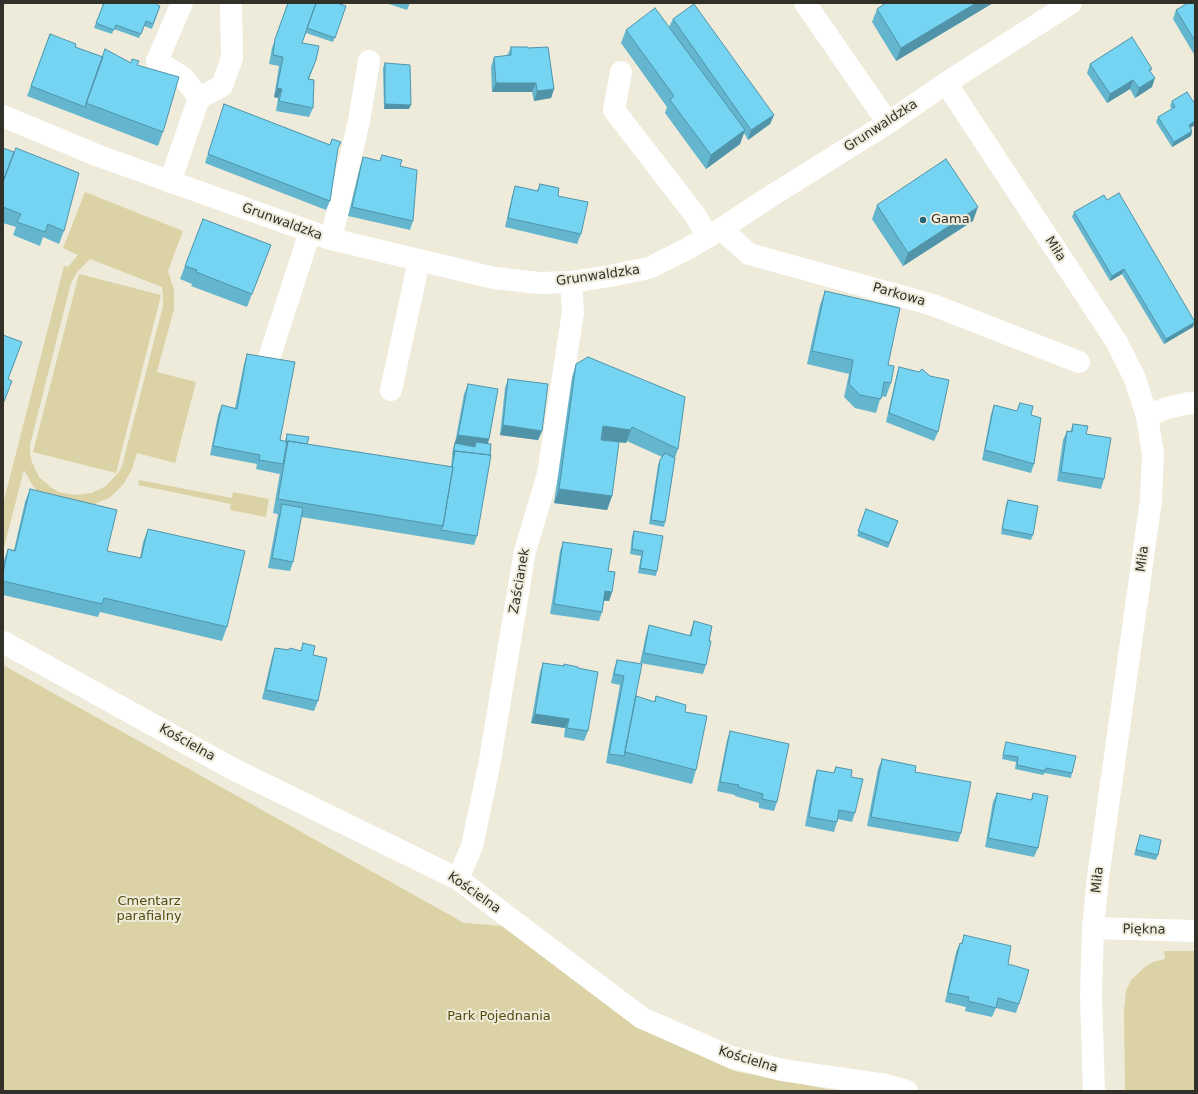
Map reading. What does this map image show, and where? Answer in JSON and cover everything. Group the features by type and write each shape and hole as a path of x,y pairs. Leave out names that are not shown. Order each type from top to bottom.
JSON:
{"street":[{"path":"182,3 157,61 184,78 200,98"},
{"path":"170,182 200,98 222,86 232,58 231,3"},
{"path":"805,3 888,123"},
{"name":"Grunwaldzka","path":"3,116 99,156 331,239 494,278 540,283 571,282 649,268 687,249 715,233 888,123 946,83 1071,3"},
{"path":"331,239 359,121 369,61"},
{"name":"Parkowa","path":"620,72 614,110 695,215 715,233 749,254 933,305 1079,362"},
{"name":"Miła","path":"946,83 1116,341 1135,379 1147,416 1153,454 1151,500 1098,877 1091,995 1094,1091"},
{"path":"270,355 310,232"},
{"path":"392,390 419,261"},
{"name":"Zaścianek","path":"458,879 472,846 489,766 525,551 548,474 573,312 571,282"},
{"path":"1147,416 1167,408 1190,403 1195,404"},
{"name":"Kościelna","path":"3,642 233,769 458,879 642,1018 731,1057 782,1070 886,1085 907,1091"},
{"name":"Piękna","path":"1094,928 1195,931"}],"green space":[{"path":"85,192 183,231 168,271 174,290 174,309 157,372 196,382 175,463 137,453 132,469 123,485 109,498 92,505 39,493 33,486 24,470 3,551 3,504 64,266 68,267 78,255 63,248","holes":["90,259 162,287 163,306 122,466 118,473 106,486 92,493 75,495 59,492 39,477 32,462 30,445 71,283 77,272"]},
{"path":"79,274 161,295 116,473 33,452"},
{"path":"139,480 232,498 233,492 269,499 266,517 230,510 231,504 138,485"},
{"name":"Cmentarz parafialny","path":"3,665 464,923 502,926 635,1026 734,1071 837,1091 3,1091"},
{"path":"1164,951 1195,951 1195,1091 1125,1091 1124,1011 1126,991 1131,980 1145,967 1153,962 1165,959"}],"building":[{"path":"104,3 158,3 157,5 160,6 153,24 146,21 141,34 116,25 114,30 96,23"},
{"path":"288,3 316,3 302,43 319,46 316,60 308,79 314,80 313,108 279,101 282,89 277,88 283,57 273,55 275,39"},
{"path":"316,3 337,3 346,6 335,38 307,28"},
{"path":"886,3 976,3 901,48 877,9"},
{"path":"1188,3 1195,3 1195,41 1176,10"},
{"path":"694,4 774,115 751,130 673,19"},
{"path":"655,8 745,130 711,155 670,100 674,96 626,30"},
{"path":"50,34 76,44 75,47 103,57 85,107 31,86"},
{"path":"1132,37 1152,69 1149,70 1155,78 1139,88 1133,80 1110,94 1090,64"},
{"path":"511,47 548,47 554,89 537,91 536,83 496,83 494,57 511,55"},
{"path":"105,49 131,63 132,59 139,61 137,65 179,77 163,132 86,103"},
{"path":"385,63 410,65 411,105 385,104"},
{"path":"1187,92 1195,104 1195,121 1189,125 1192,131 1174,142 1158,117 1175,107 1172,101"},
{"path":"224,104 330,145 332,139 341,142 338,148 330,201 208,154"},
{"path":"3,148 14,152 3,181"},
{"path":"16,148 79,173 64,231 48,224 45,232 17,222 21,214 3,207 3,182"},
{"path":"382,155 402,160 400,166 417,170 413,221 352,207 363,157 380,161"},
{"name":"Gama","path":"946,159 978,207 908,253 877,205"},
{"path":"540,184 559,188 558,196 588,202 581,234 508,218 515,186 538,191"},
{"path":"1119,193 1195,322 1166,339 1124,269 1112,276 1074,212 1104,195 1107,200"},
{"path":"203,219 271,245 252,294 196,272 197,270 185,266"},
{"path":"825,291 900,308 888,365 894,366 891,383 884,382 881,399 860,395 849,384 853,360 812,351"},
{"path":"3,335 22,342 8,379 12,381 3,404"},
{"path":"247,354 295,362 280,440 287,442 283,464 259,460 260,455 213,446 222,405 237,409"},
{"path":"588,357 685,397 678,449 632,427 631,430 603,426 601,440 619,442 612,496 559,489 576,364"},
{"path":"899,367 919,372 922,369 930,376 949,380 938,432 889,413"},
{"path":"508,379 548,384 542,431 503,425"},
{"path":"468,384 498,389 489,439 458,435"},
{"path":"1020,403 1033,406 1031,415 1041,418 1034,464 985,450 994,405 1017,411"},
{"path":"1073,424 1088,426 1086,434 1111,438 1104,479 1061,472 1067,431 1072,432"},
{"path":"287,434 309,437 307,444 288,441 286,444"},
{"path":"288,441 453,467 443,526 278,499"},
{"path":"476,442 491,444 490,455 455,451 453,455 455,443 475,447"},
{"path":"455,451 491,455 477,536 441,530 443,526"},
{"path":"665,453 675,458 665,522 651,520 660,460"},
{"path":"30,489 117,510 107,551 141,558 148,529 245,551 227,627 104,598 102,604 3,581 3,573 8,549 15,551"},
{"path":"1008,500 1038,506 1033,535 1002,529"},
{"path":"282,504 303,508 293,562 272,558"},
{"path":"866,509 898,521 889,543 858,531"},
{"path":"634,531 663,536 657,571 640,568 643,551 632,549"},
{"path":"563,542 612,549 608,571 615,572 612,592 605,591 602,612 554,604"},
{"path":"694,621 712,626 709,641 711,641 706,665 644,653 649,625 691,636"},
{"path":"303,643 315,646 313,655 327,658 318,701 266,690 275,648 289,650 290,648 301,651"},
{"path":"617,660 642,664 624,756 609,754 624,676 614,674"},
{"path":"543,663 564,666 564,664 598,672 588,731 567,728 569,719 535,714"},
{"path":"636,696 655,702 656,696 686,705 685,712 707,716 696,770 625,752"},
{"path":"730,731 789,744 777,802 762,799 763,794 738,787 739,785 720,782"},
{"path":"1006,742 1076,756 1072,773 1046,768 1045,771 1017,765 1018,757 1003,755"},
{"path":"882,759 916,766 915,772 971,782 961,833 871,817"},
{"path":"836,767 852,770 851,777 863,779 855,813 839,810 837,822 809,817 817,770 834,773"},
{"path":"997,793 1032,800 1033,793 1048,796 1038,848 988,838"},
{"path":"1140,835 1161,840 1158,855 1136,850"},
{"path":"964,935 1011,946 1008,964 1029,970 1019,1004 998,998 996,1008 968,1001 969,997 948,993 960,943 962,944"}],"place":[{"name":"Gama","path":"923,220"}],"park label":[{"name":"Park Pojednania","path":"499,1017"}]}
